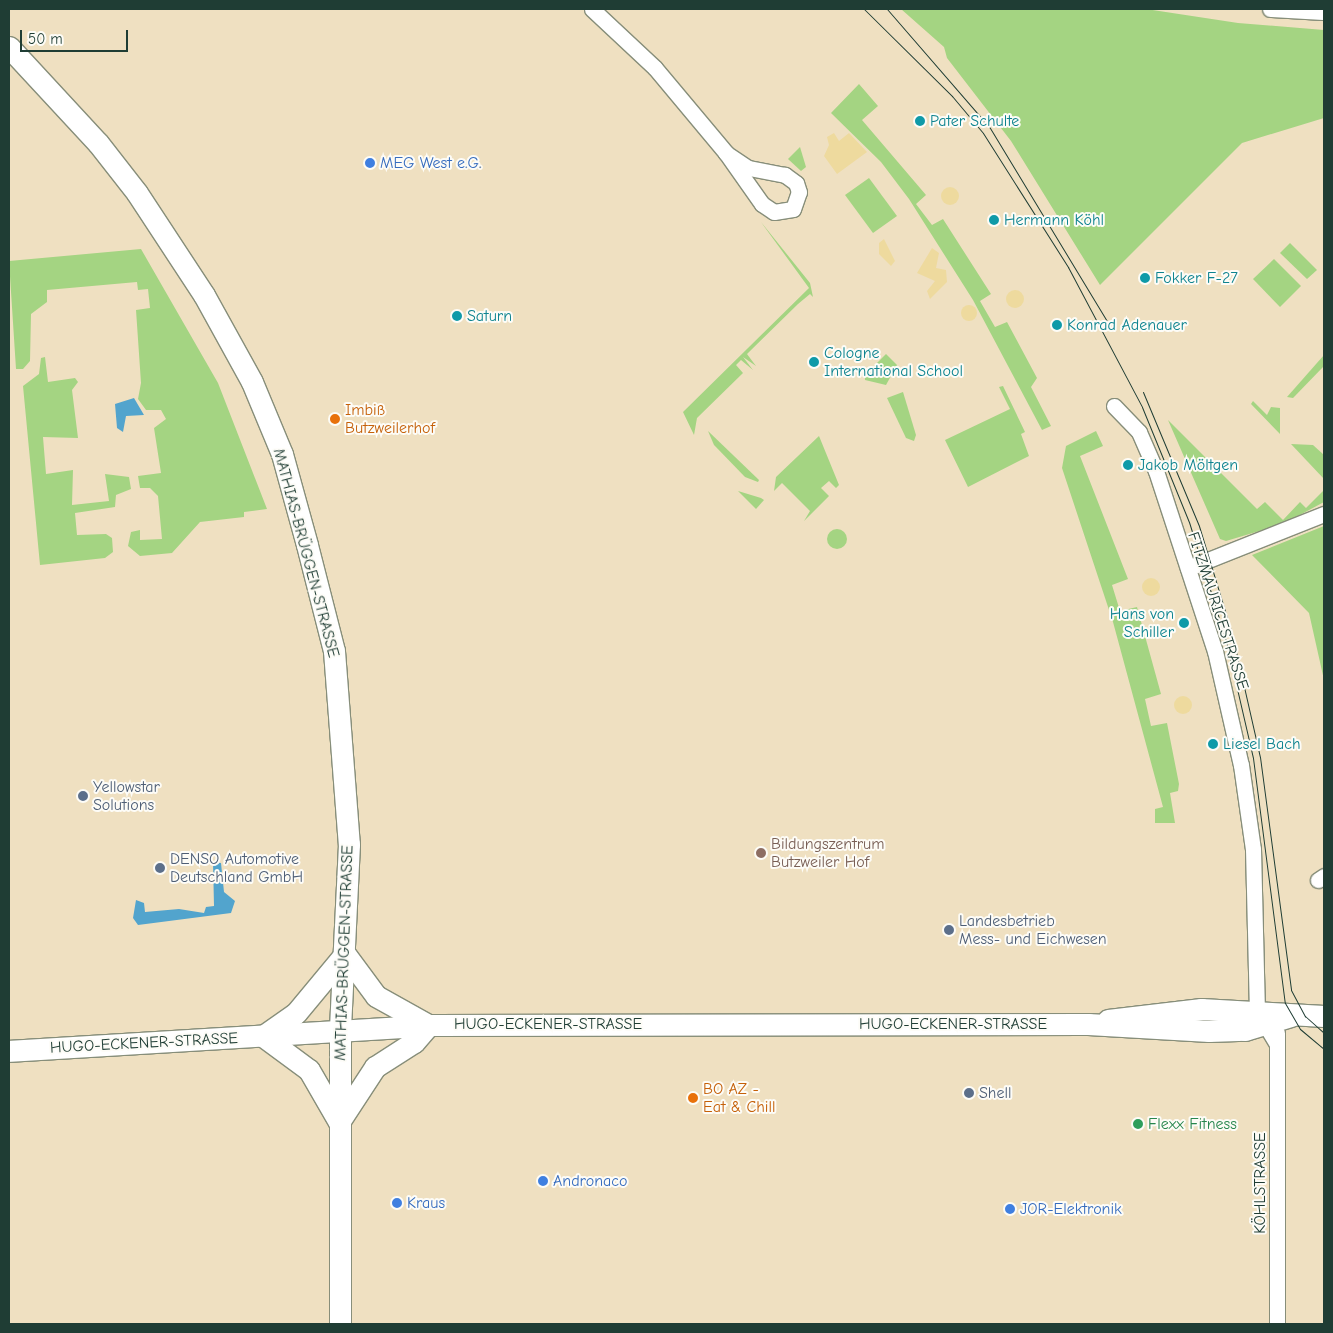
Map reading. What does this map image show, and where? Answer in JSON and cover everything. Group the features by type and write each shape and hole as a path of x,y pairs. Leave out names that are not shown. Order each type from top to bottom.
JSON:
{"street":[{"path":"592,9 655,68 726,152 762,204 774,212 785,214 793,209 799,192 796,183 785,175 748,168 726,152"},
{"path":"1270,9 1324,12"},
{"name":"MATHIAS-BRÜGGEN-STRASSE","path":"9,47 98,143 162,228 252,382 282,454 334,651 349,844 340,1030 340,1324"},
{"name":"FITZMAURICESTRASSE","path":"1114,406 1139,432 1216,651 1241,765 1255,874 1256,1021"},
{"path":"1188,568 1324,514"},
{"path":"345,954 376,996 429,1025 414,1042 379,1063 339,1122 305,1066 263,1036 296,1013 345,954"},
{"name":"HUGO-ECKENER-STRASSE","path":"1088,1024 1146,1013 1223,1009 1256,1021"},
{"name":"HUGO-ECKENER-STRASSE","path":"9,1051 429,1025 1088,1024 1160,1031 1291,1016 1324,1016"},
{"name":"KÖHLSTRASSE","path":"1277,1324 1256,1021 1280,1025 1291,1016"}],"green space":[{"path":"901,9 1146,9 1238,23 1324,30 1324,118 1242,143 1100,285 1011,141 947,58 944,47"},
{"path":"859,84 878,106 862,120 926,195 916,204 932,225 943,219 991,294 980,301 995,327 1007,322 1037,378 1031,387 1051,426 1042,430 973,300 909,199 881,162 831,113"},
{"path":"800,147 806,167 801,171 788,159"},
{"path":"869,178 897,216 873,233 845,195"},
{"path":"761,222 810,283 813,297 810,294 798,304 747,354 756,366 743,357 753,370 741,360 736,365 743,373 697,418 694,435 683,412 809,288"},
{"path":"1290,243 1317,270 1307,279 1280,253"},
{"path":"141,249 218,383 267,509 244,512 244,517 200,522 172,553 140,556 128,546 131,532 140,530 140,540 162,539 158,496 150,488 140,488 138,476 161,473 154,428 166,419 161,410 146,410 138,399 141,383 136,310 150,308 148,289 138,290 137,282 47,290 47,302 31,314 30,361 23,369 16,369 9,261"},
{"path":"1274,259 1301,286 1280,307 1253,279"},
{"path":"886,354 897,365 886,385 865,380 865,375"},
{"path":"1324,355 1324,366 1293,398 1287,397"},
{"path":"45,357 48,382 75,378 78,382 72,390 78,438 43,437 46,474 73,470 72,505 109,501 105,474 129,477 131,489 116,495 115,507 75,513 77,535 106,534 112,538 113,552 105,558 40,565 23,386 39,374 41,358"},
{"path":"1003,386 1025,432 1021,434 1029,456 968,487 945,440 1010,409 999,387"},
{"path":"903,392 916,435 914,441 906,438 887,398"},
{"path":"1253,401 1267,415 1271,407 1280,408 1280,434 1251,404"},
{"path":"1168,420 1257,509 1265,502 1283,520 1300,502 1306,508 1324,490 1324,502 1283,524 1226,541 1220,539"},
{"path":"708,431 759,480 758,482 745,477 714,445"},
{"path":"1096,431 1103,446 1080,456 1128,579 1112,585 1120,611 1137,607 1161,694 1145,699 1151,726 1167,723 1179,784 1178,791 1170,793 1175,823 1155,823 1155,809 1163,807 1113,622 1062,468 1066,446"},
{"path":"819,436 839,485 836,488 829,481 821,488 829,496 804,521 810,511 782,483 774,491 776,477"},
{"path":"1291,444 1313,445 1324,455 1324,479"},
{"path":"738,491 761,498 764,500 756,509"},
{"path":"1324,526 1324,680 1309,613 1252,555"},
{"path":"837,529 844,532 847,539 844,546 837,549 830,546 827,539 830,532"}],"sand":[{"path":"834,133 839,141 849,133 867,152 837,174 824,156 829,145 827,137"},
{"path":"950,187 958,192 959,196 954,204 950,205 942,200 941,196 946,188"},
{"path":"884,239 895,261 891,266 879,254 879,243"},
{"path":"932,248 939,253 936,268 946,270 947,282 930,299 927,291 935,281 917,273"},
{"path":"1015,290 1021,293 1024,299 1021,305 1015,308 1009,305 1006,299 1009,293"},
{"path":"966,305 972,305 977,310 975,319 966,321 961,316 961,310"},
{"path":"1151,578 1157,581 1160,587 1157,593 1151,596 1145,593 1142,587 1145,581"},
{"path":"1183,696 1191,701 1192,705 1187,713 1183,714 1175,709 1174,705 1179,697"}],"water":[{"path":"134,398 144,415 126,416 123,432 117,428 115,404"},
{"path":"213,862 221,863 224,892 235,901 231,913 138,925 133,918 136,900 144,903 145,912 179,909 204,913 206,907 214,906"}],"tram line":[{"path":"864,9 952,96 983,133 1068,267 1142,407 1189,522 1226,641 1253,758 1285,1003 1300,1029 1324,1049"},
{"path":"887,9 990,128 1108,323"},
{"path":"1143,392 1199,526 1232,634 1260,757 1291,990 1305,1016 1324,1033"}],"place":[{"name":"Pater Schulte","path":"920,121"},
{"name":"MEG West e.G.","path":"370,163"},
{"name":"Hermann Köhl","path":"994,220"},
{"name":"Fokker F-27","path":"1145,278"},
{"name":"Saturn","path":"457,316"},
{"name":"Konrad Adenauer","path":"1057,325"},
{"name":"Cologne International School","path":"814,362"},
{"name":"Imbiß Butzweilerhof","path":"335,419"},
{"name":"Jakob Möltgen","path":"1128,465"},
{"name":"Hans von Schiller","path":"1184,623"},
{"name":"Liesel Bach","path":"1213,744"},
{"name":"Yellowstar Solutions","path":"83,796"},
{"name":"Bildungszentrum Butzweiler Hof","path":"761,853"},
{"name":"DENSO Automotive Deutschland GmbH","path":"160,868"},
{"name":"Landesbetrieb Mess- und Eichwesen","path":"949,930"},
{"name":"Shell","path":"969,1093"},
{"name":"BO AZ - Eat & Chill","path":"693,1098"},
{"name":"Flexx Fitness","path":"1138,1124"},
{"name":"Andronaco","path":"543,1181"},
{"name":"Kraus","path":"397,1203"},
{"name":"JOR-Elektronik","path":"1010,1209"}]}
